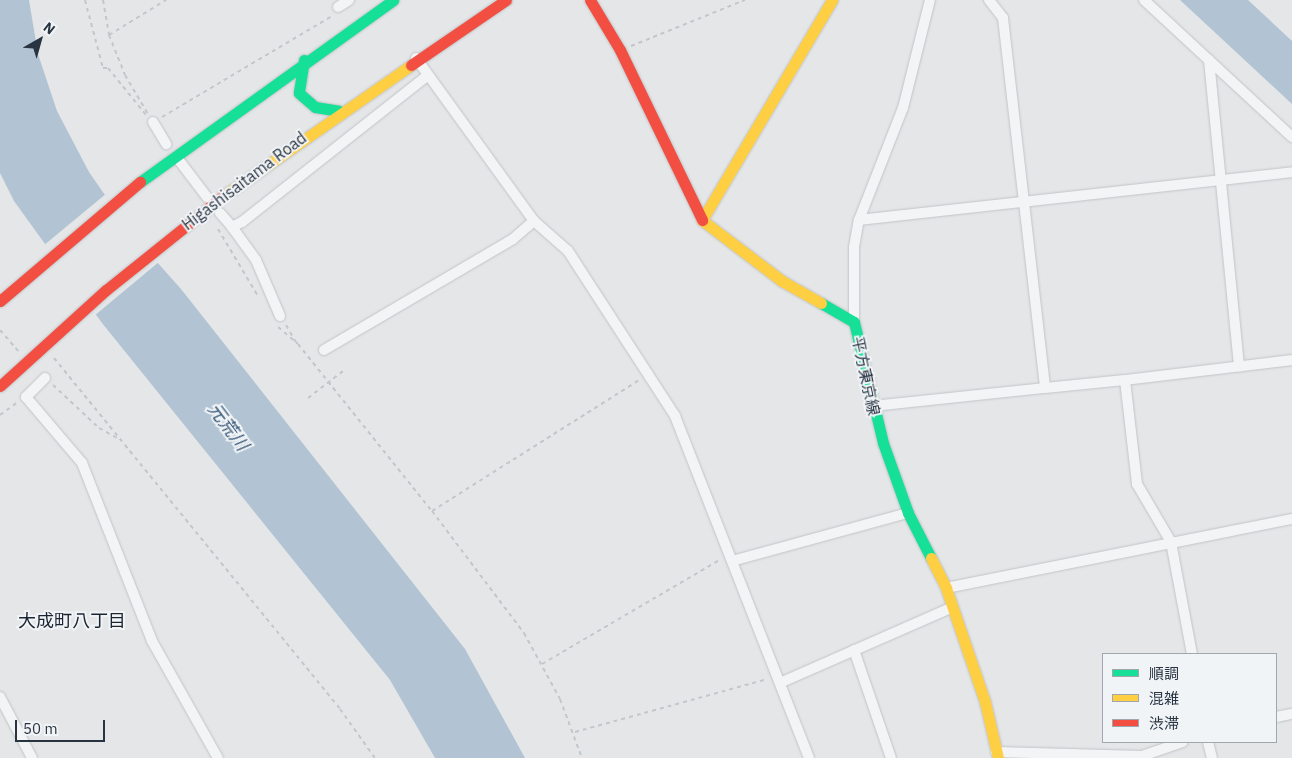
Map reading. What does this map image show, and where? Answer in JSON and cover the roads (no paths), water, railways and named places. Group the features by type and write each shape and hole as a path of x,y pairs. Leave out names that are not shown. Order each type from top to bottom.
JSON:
{"main road":[{"name":"Higashisaitama Road","path":"0,386 52,337 190,221 339,111 416,58 506,0"},
{"path":"590,0 620,50 702,220 714,206 832,0"},
{"path":"0,301 151,173 386,2"},
{"path":"304,60 299,72 299,93 315,107 339,111"},
{"name":"平方東京線","path":"702,220 768,271 854,322 873,406 908,514 946,588 997,755"}],"street":[{"path":"338,7 349,0"},
{"path":"854,322 854,247 859,220 903,108 930,0"},
{"path":"989,0 1003,18 1045,388"},
{"path":"1144,0 1292,136"},
{"path":"416,58 534,221 568,251 648,374 698,468 809,758"},
{"path":"1209,60 1239,366"},
{"path":"232,227 428,76"},
{"path":"153,122 166,144"},
{"path":"178,159 207,197"},
{"path":"859,220 1024,204 1220,179 1292,172"},
{"path":"220,213 256,260 276,317"},
{"path":"324,350 513,239 534,221"},
{"path":"873,406 1125,380 1292,360"},
{"path":"45,378 26,397 82,463 152,641 218,758"},
{"path":"1125,380 1137,484 1171,542 1192,653"},
{"path":"731,557 908,514"},
{"path":"946,588 1292,519"},
{"path":"780,679 854,650 952,606"},
{"path":"854,650 891,758"},
{"path":"0,697 32,758"},
{"path":"1277,717 1292,714"},
{"path":"997,755 1142,756 1179,743"},
{"path":"1208,743 1212,758"}],"water":[{"name":"元荒川","path":"0,0 29,0 38,54 57,111 89,172 132,234 181,289 465,649 525,758 435,758 390,680 102,323 14,201 0,173"},
{"path":"1180,0 1248,0 1292,41 1292,104"}],"district":[{"name":"大成町八丁目","path":"72,621"}]}
